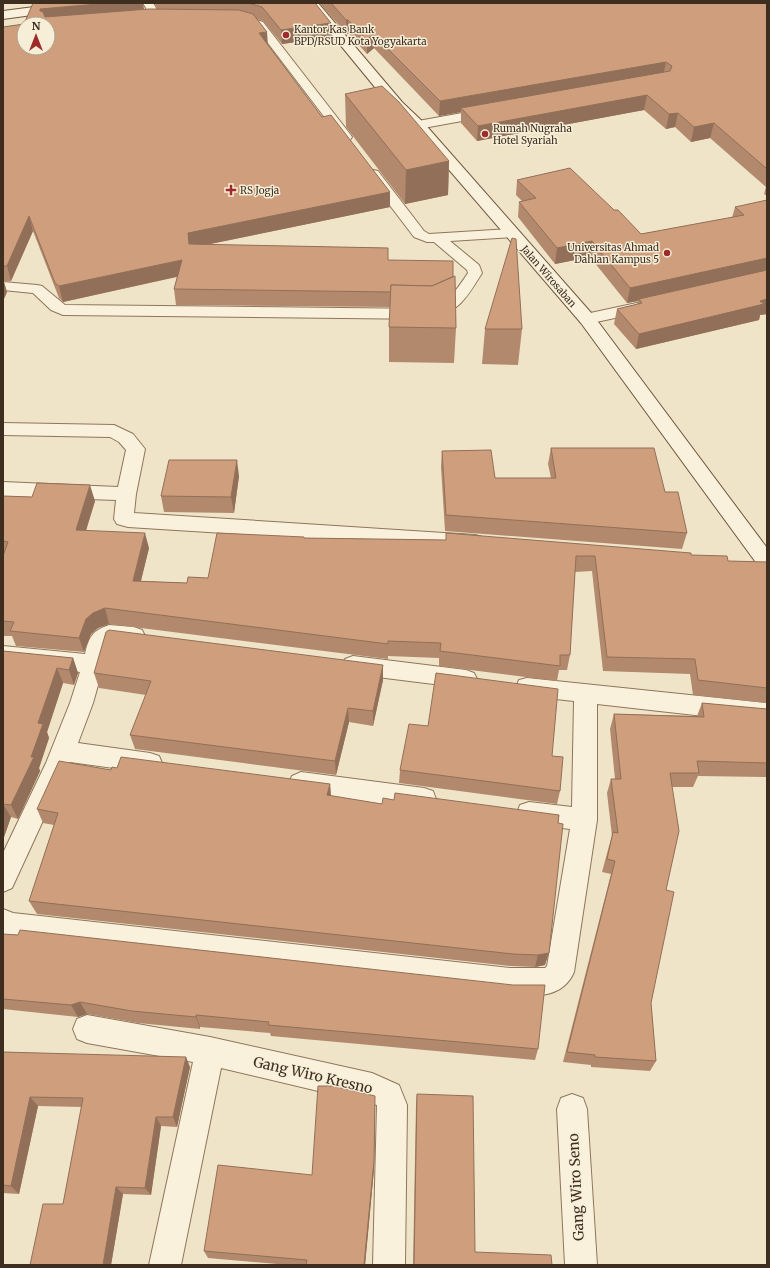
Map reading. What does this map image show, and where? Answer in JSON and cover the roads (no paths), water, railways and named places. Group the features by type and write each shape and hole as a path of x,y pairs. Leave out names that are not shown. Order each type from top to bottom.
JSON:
{"street":[{"path":"3,15 91,3"},
{"name":"Jalan Wirosaban","path":"312,3 391,105 418,125 506,234 587,319 665,423 767,564"},
{"path":"418,125 502,110"},
{"path":"587,319 662,302"},
{"path":"3,429 114,431 126,438 136,449 126,494 124,519 135,522 412,537 491,543"},
{"path":"3,489 126,494"},
{"path":"743,563 767,564"},
{"path":"3,880 64,751 94,664 98,641 105,635 114,634 153,639"},
{"path":"3,655 94,664"},
{"path":"334,662 483,682"},
{"path":"507,685 586,695 767,713"},
{"path":"3,922 12,926 471,977 539,983 547,982 557,977 560,972 584,820 586,695"},
{"path":"64,751 174,766"},
{"path":"276,779 442,801"},
{"path":"505,809 584,820"},
{"path":"87,1029 210,1051 165,1265"},
{"name":"Gang Wiro Kresno","path":"210,1051 372,1088 389,1095 392,1105 389,1265"},
{"name":"Gang Wiro Seno","path":"572,1109 581,1265"}],"lane":[{"path":"148,12 182,19"},
{"path":"234,19 249,20 259,24 353,146"},
{"path":"329,115 344,112"},
{"path":"367,165 419,234 427,238 439,239 506,234"},
{"path":"3,286 37,289 56,307 63,310 431,314 448,308 454,304 475,273 474,268 439,239"}],"place":[{"name":"Kantor Kas Bank BPD/RSUD Kota Yogyakarta","path":"286,35"},
{"name":"Rumah Nugraha Hotel Syariah","path":"485,134"},
{"name":"RS Jogja","path":"231,190"},
{"name":"Universitas Ahmad Dahlan Kampus 5","path":"667,253"}]}
